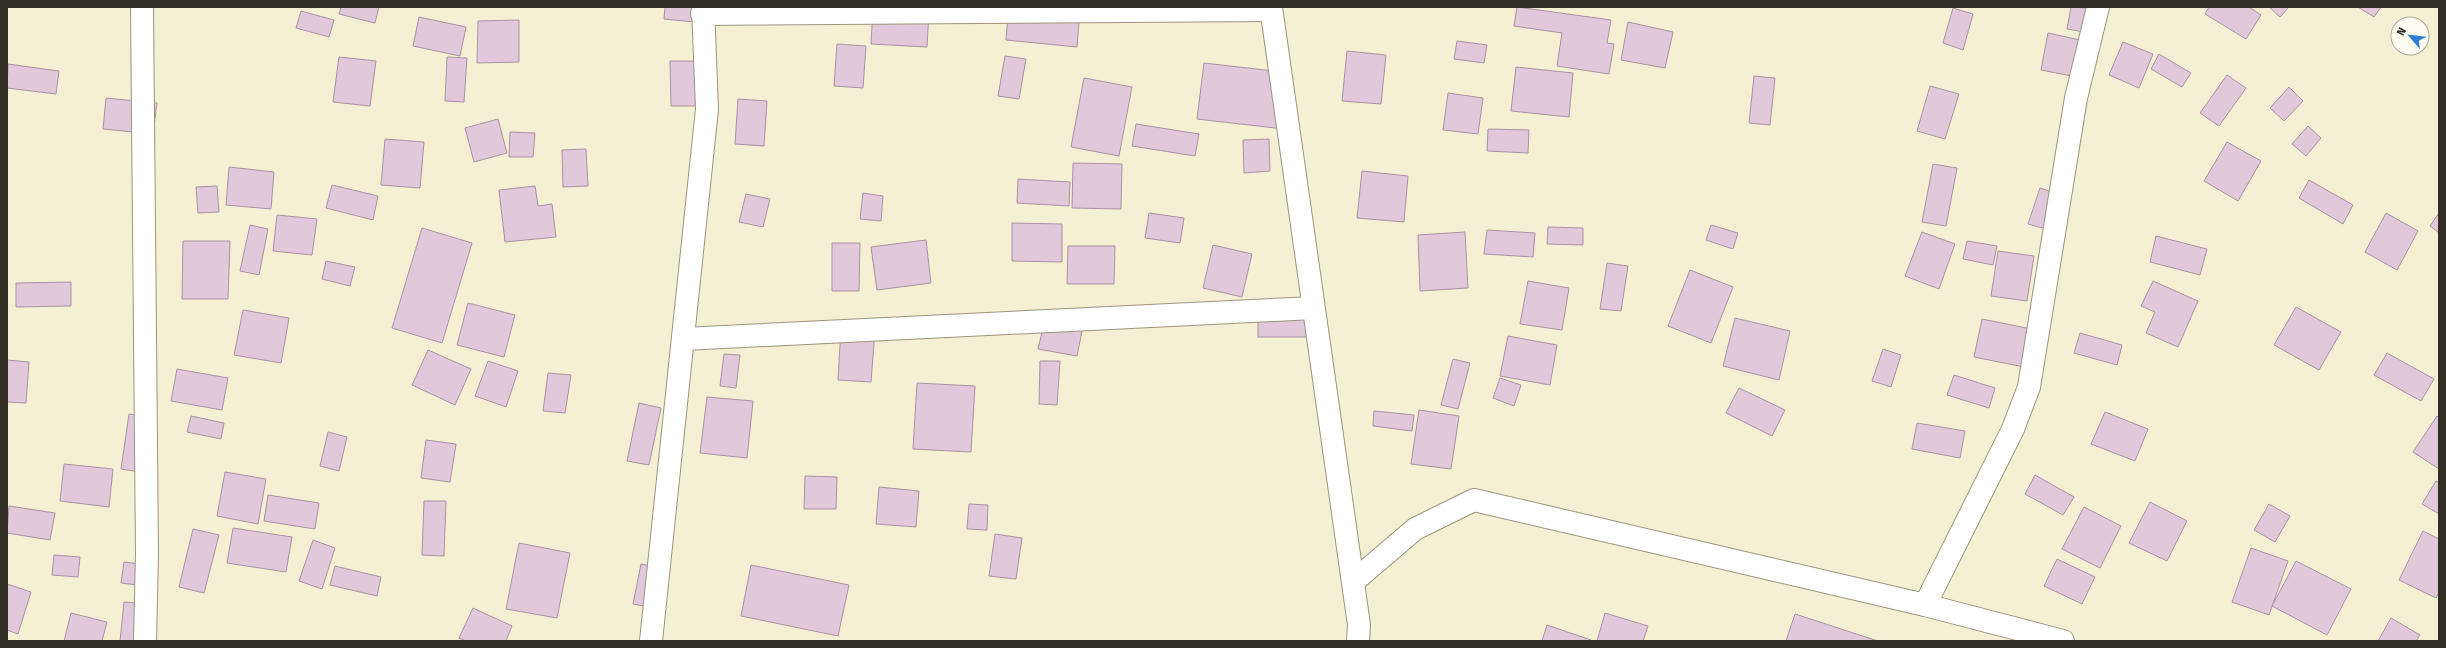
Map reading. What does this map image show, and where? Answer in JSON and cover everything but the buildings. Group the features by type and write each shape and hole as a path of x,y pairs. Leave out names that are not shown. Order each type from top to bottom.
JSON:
{"street":[{"path":"142,7 147,554 145,641"},
{"path":"1926,605 2012,429 2029,387 2076,98 2098,7"},
{"path":"651,641 707,110 703,11 1271,9 1359,625 1358,641"},
{"path":"683,339 1313,308"},
{"path":"1353,582 1415,529 1474,500 1926,605 2063,641"}]}
